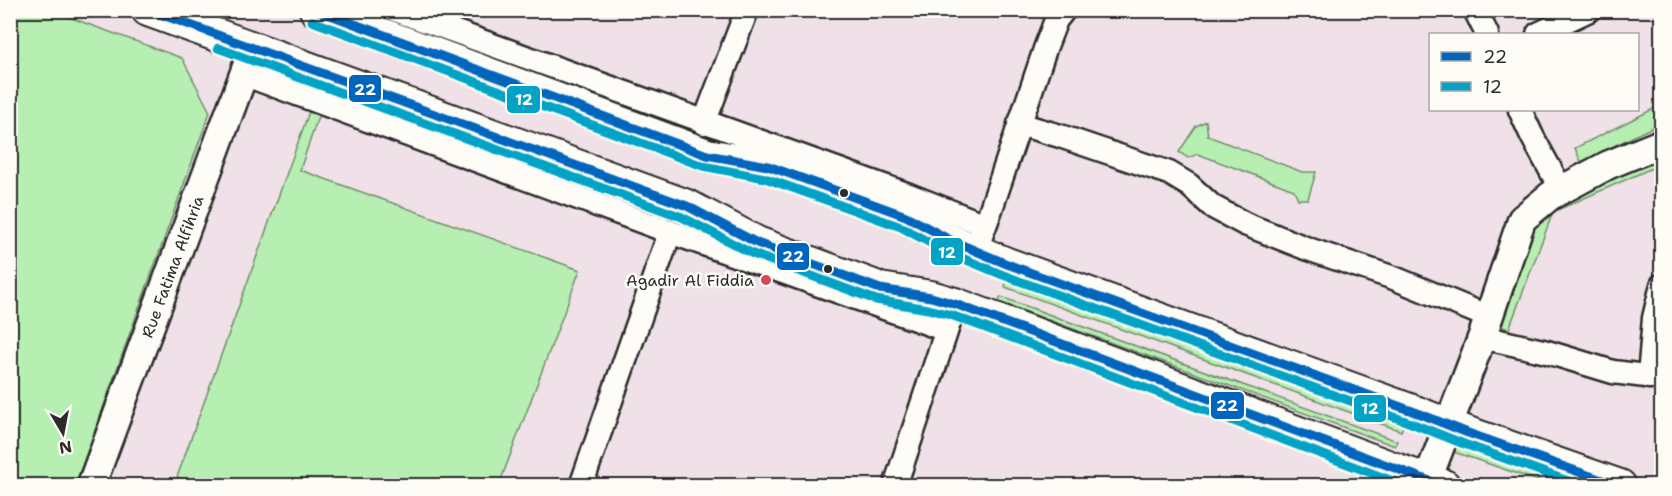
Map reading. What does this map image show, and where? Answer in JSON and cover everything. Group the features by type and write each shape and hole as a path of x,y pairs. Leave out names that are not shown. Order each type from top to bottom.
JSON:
{"main road":[{"path":"148,10 248,61 687,206 757,243 880,289 931,297 950,317 1434,484"},
{"path":"316,10 707,154 768,166 906,216 980,238 1449,426 1620,486"}],"street":[{"path":"395,10 909,195 980,238 1051,32 1063,11"},
{"path":"705,123 747,10"},
{"path":"1475,10 1486,33"},
{"path":"1540,33 1588,10"},
{"path":"248,61 670,232 950,317 895,486"},
{"name":"Rue Fatima Alfihria","path":"91,486 248,61"},
{"path":"1520,111 1562,191"},
{"path":"1019,124 1169,173 1189,185 1213,207 1245,224 1308,249 1394,278 1485,327 1548,352 1613,372 1655,378 1654,318 1662,285"},
{"path":"1434,484 1432,468 1485,327 1522,219 1550,196 1608,165 1661,144"},
{"path":"581,486 670,232"}],"green space":[{"path":"10,11 52,11 182,58 210,112 75,485 11,485"},
{"path":"1661,105 1661,123 1581,162 1575,148"},
{"path":"310,109 320,111 300,170 580,270 499,485 201,486 177,477"},
{"path":"1206,121 1208,136 1302,172 1316,172 1308,199 1298,199 1294,190 1198,154 1188,158 1179,152 1196,126"},
{"path":"1658,146 1661,164 1553,212 1509,329 1496,325 1539,200"},
{"path":"1006,282 1403,426 1401,431 1005,287"},
{"path":"1001,297 1397,441 1395,446 999,302"},
{"path":"1456,432 1609,485 1550,485 1451,451"}],"transit line":[{"name":"22","path":"149,10 687,206 757,243 880,289 931,297 955,304 1443,486"},
{"name":"22","path":"317,10 707,155 768,166 906,216 950,240 1007,264 1619,486"},
{"name":"12","path":"312,21 703,166 765,178 901,227 945,251 1003,275 1582,486"},
{"name":"12","path":"218,48 682,217 753,254 876,300 951,315 1406,486"}],"place":[{"name":"Agadir Al Fiddia","path":"766,280"}]}
